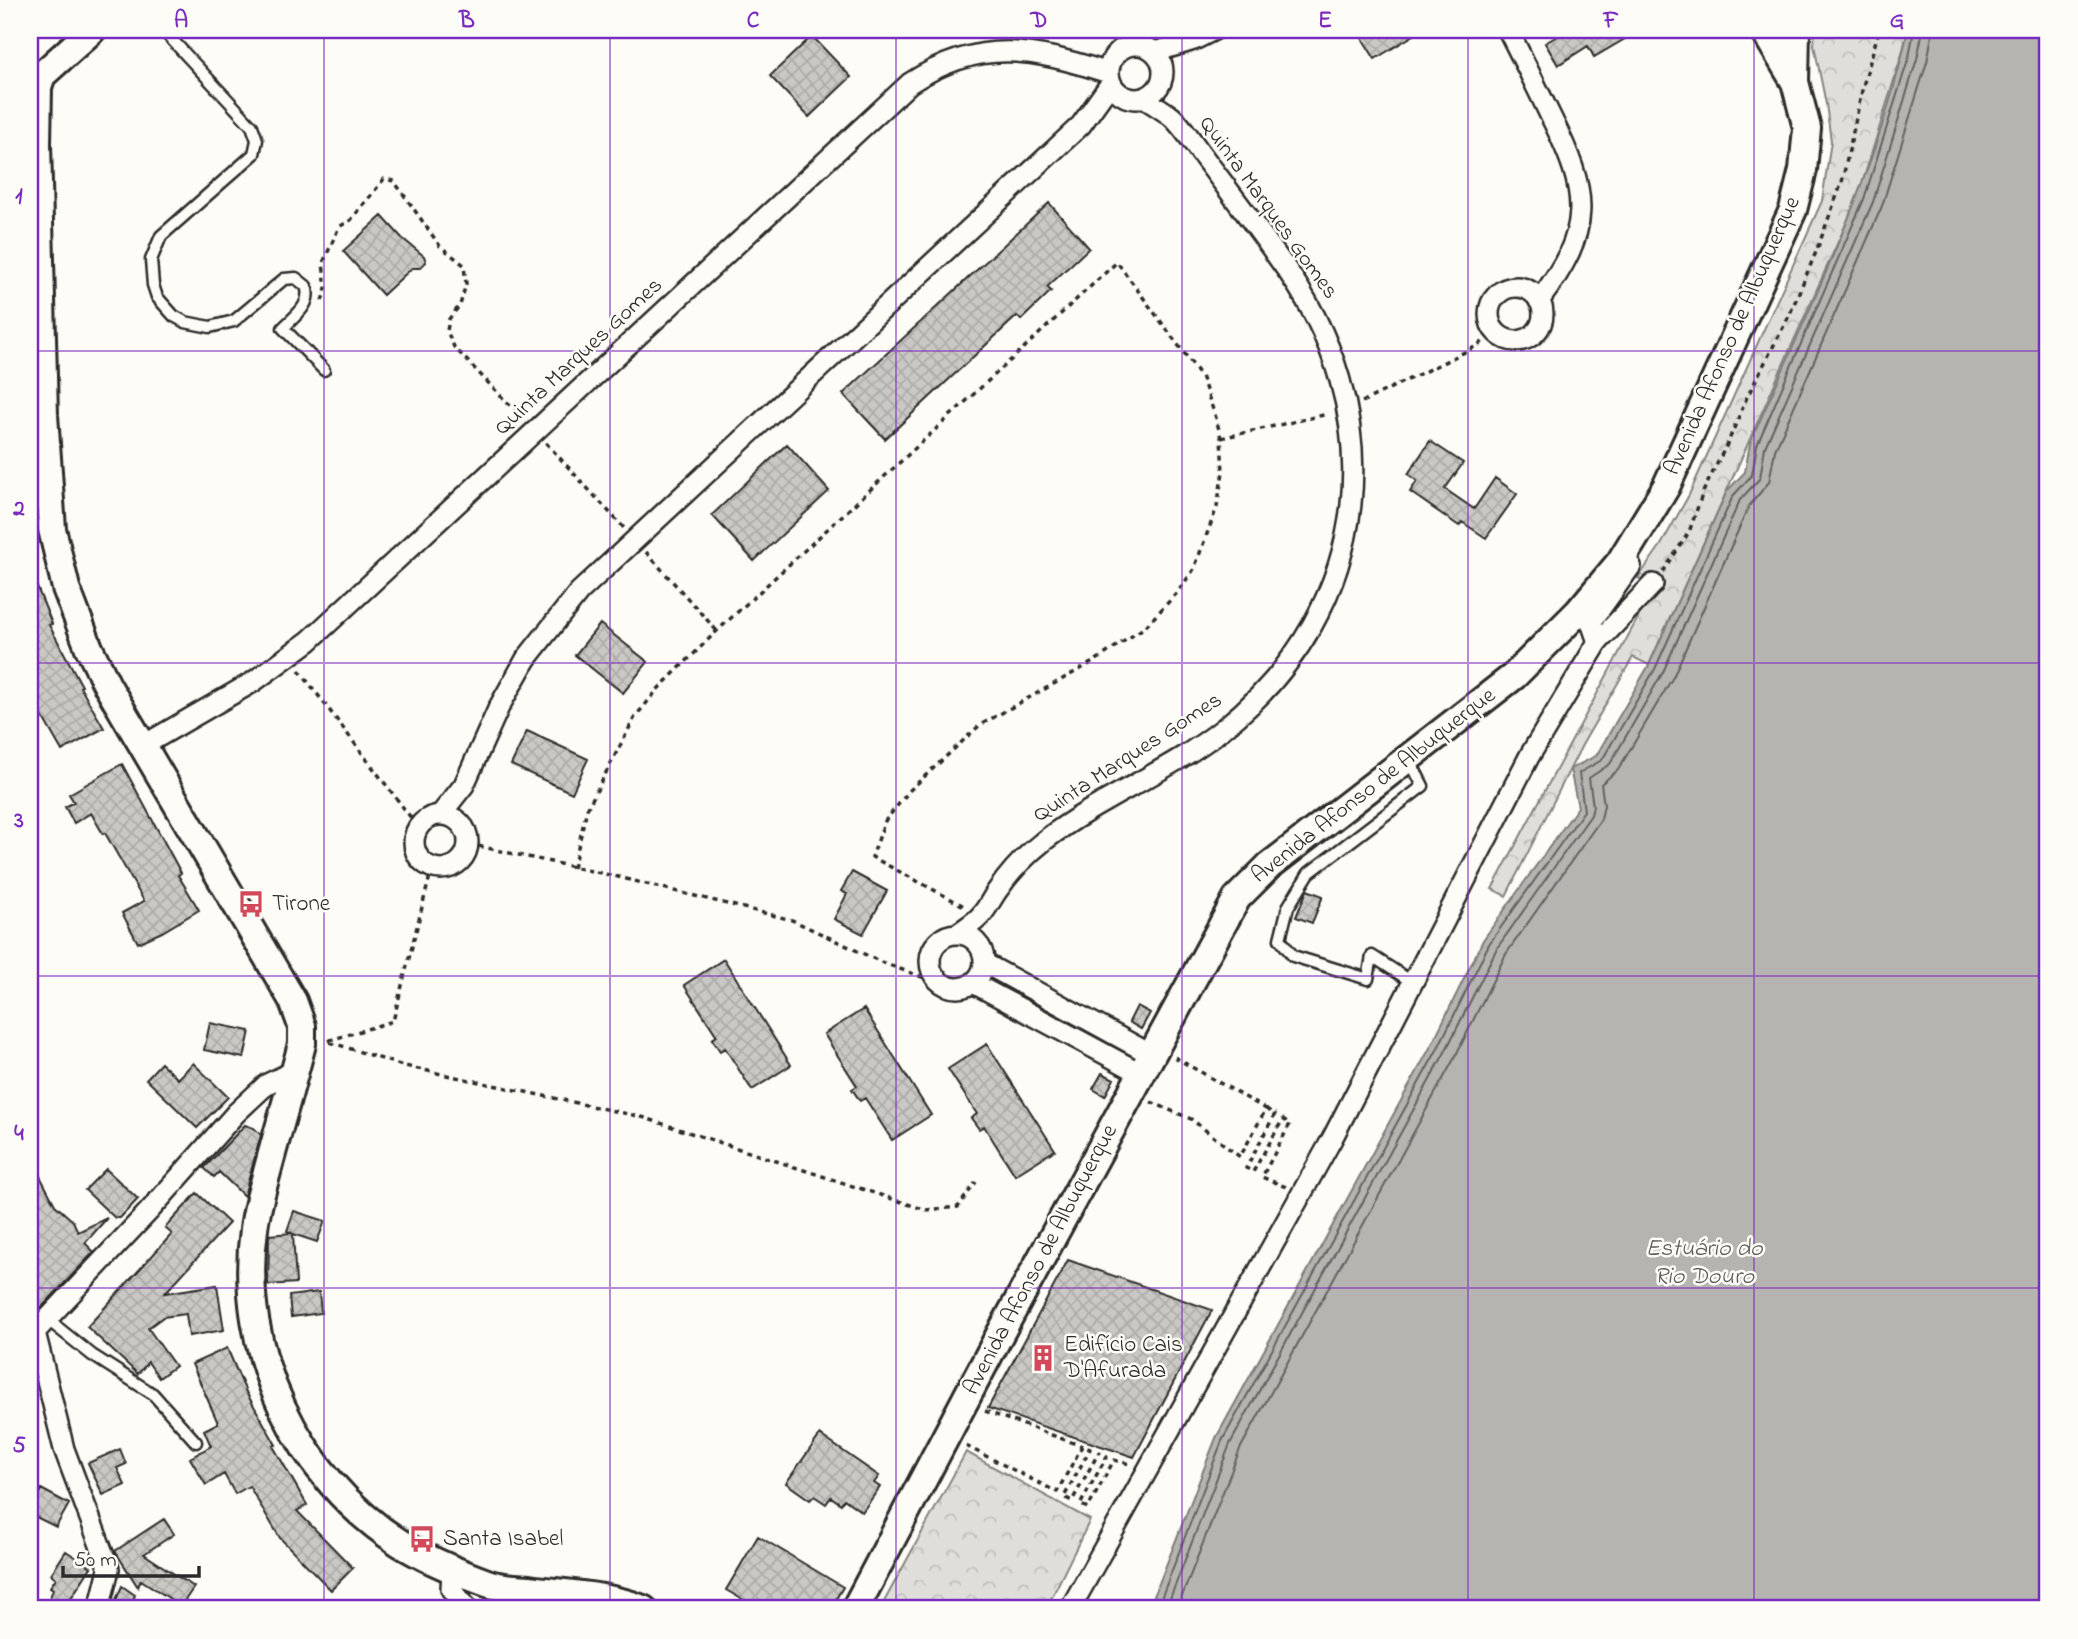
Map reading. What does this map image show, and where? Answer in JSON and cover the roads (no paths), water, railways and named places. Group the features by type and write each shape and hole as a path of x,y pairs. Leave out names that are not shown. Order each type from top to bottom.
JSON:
{"main road":[{"path":"92,30 36,78 38,87 33,133 44,415 52,529 66,588 89,648 107,685 297,1009 303,1035 254,1229 253,1296 258,1341 287,1420 311,1458 339,1493 369,1521 401,1544 452,1570 491,1584 600,1598 643,1609"},
{"path":"1764,30 1795,82"},
{"path":"1795,82 1796,30"},
{"name":"Avenida Afonso de Albuquerque","path":"855,1609 964,1403 1149,1070 1230,909 1246,887 1269,866 1514,676 1578,612 1620,562 1666,487 1793,209 1803,170 1807,128 1795,82"}],"street":[{"path":"441,814 464,785 491,724 526,659 579,592 1081,125 1158,88 1160,67 1194,40 1214,30"},
{"path":"1508,30 1566,148 1579,187 1580,213 1576,238 1567,261 1539,301 1542,318 1534,333 1518,340 1510,340 1495,330 1489,314 1490,305 1501,292 1518,287 1527,289 1539,301"},
{"name":"Quinta Marques Gomes","path":"982,915 982,971 973,983 959,988 944,985 932,972 931,955 941,940 957,934 982,915 1016,867 1046,839 1211,738 1253,703 1291,659 1319,614 1346,536 1353,484 1353,446 1348,409 1333,353 1305,297 1285,266 1173,118 1160,67 1149,47 1125,47 1111,71 1115,89 1173,118"},
{"name":"Quinta Marques Gomes","path":"144,744 241,690 289,657 339,614 910,83 933,69 971,55 1006,51 1059,57 1111,71"},
{"path":"1081,125 1111,71"},
{"path":"1598,642 1591,622 1641,553"},
{"path":"1070,1609 1332,1139 1530,755 1598,642 1653,584"},
{"path":"461,823 464,785"},
{"path":"441,814 461,823 468,835 469,844 467,853 454,866 445,870 432,868 420,860 416,853 414,835 424,820 441,814"},
{"path":"957,934 966,936 982,955 1149,1070"},
{"path":"973,983 1149,1070"},
{"path":"99,1609 109,1569 64,1449 37,1325 150,1210 236,1113 267,1084 294,1071"},
{"path":"452,1570 451,1589 468,1609"}],"lane":[{"path":"163,30 251,126 257,140 254,154 161,236 151,260 150,272 157,297 165,307 185,322 209,327 234,321 284,279 296,278 302,281 308,291 306,304 283,328 324,370"},
{"path":"1409,758 1423,786 1308,873 1288,907 1280,939 1293,956 1368,979 1372,956 1412,982"},
{"path":"37,1325 92,1355 153,1394 196,1442"}],"water":[{"name":"Estuário do Rio Douro","path":"1908,30 2048,30 2048,1609 1149,1609 1216,1438 1431,1046 1483,940 1578,807 1570,769 1596,756 1649,665 1727,491 1745,472 1750,443 1860,189 1895,84"}],"place":[{"name":"Tirone","path":"251,904"},
{"name":"Edifício Cais D'Afurada","path":"1043,1358"},
{"name":"Santa Isabel","path":"422,1539"}]}
